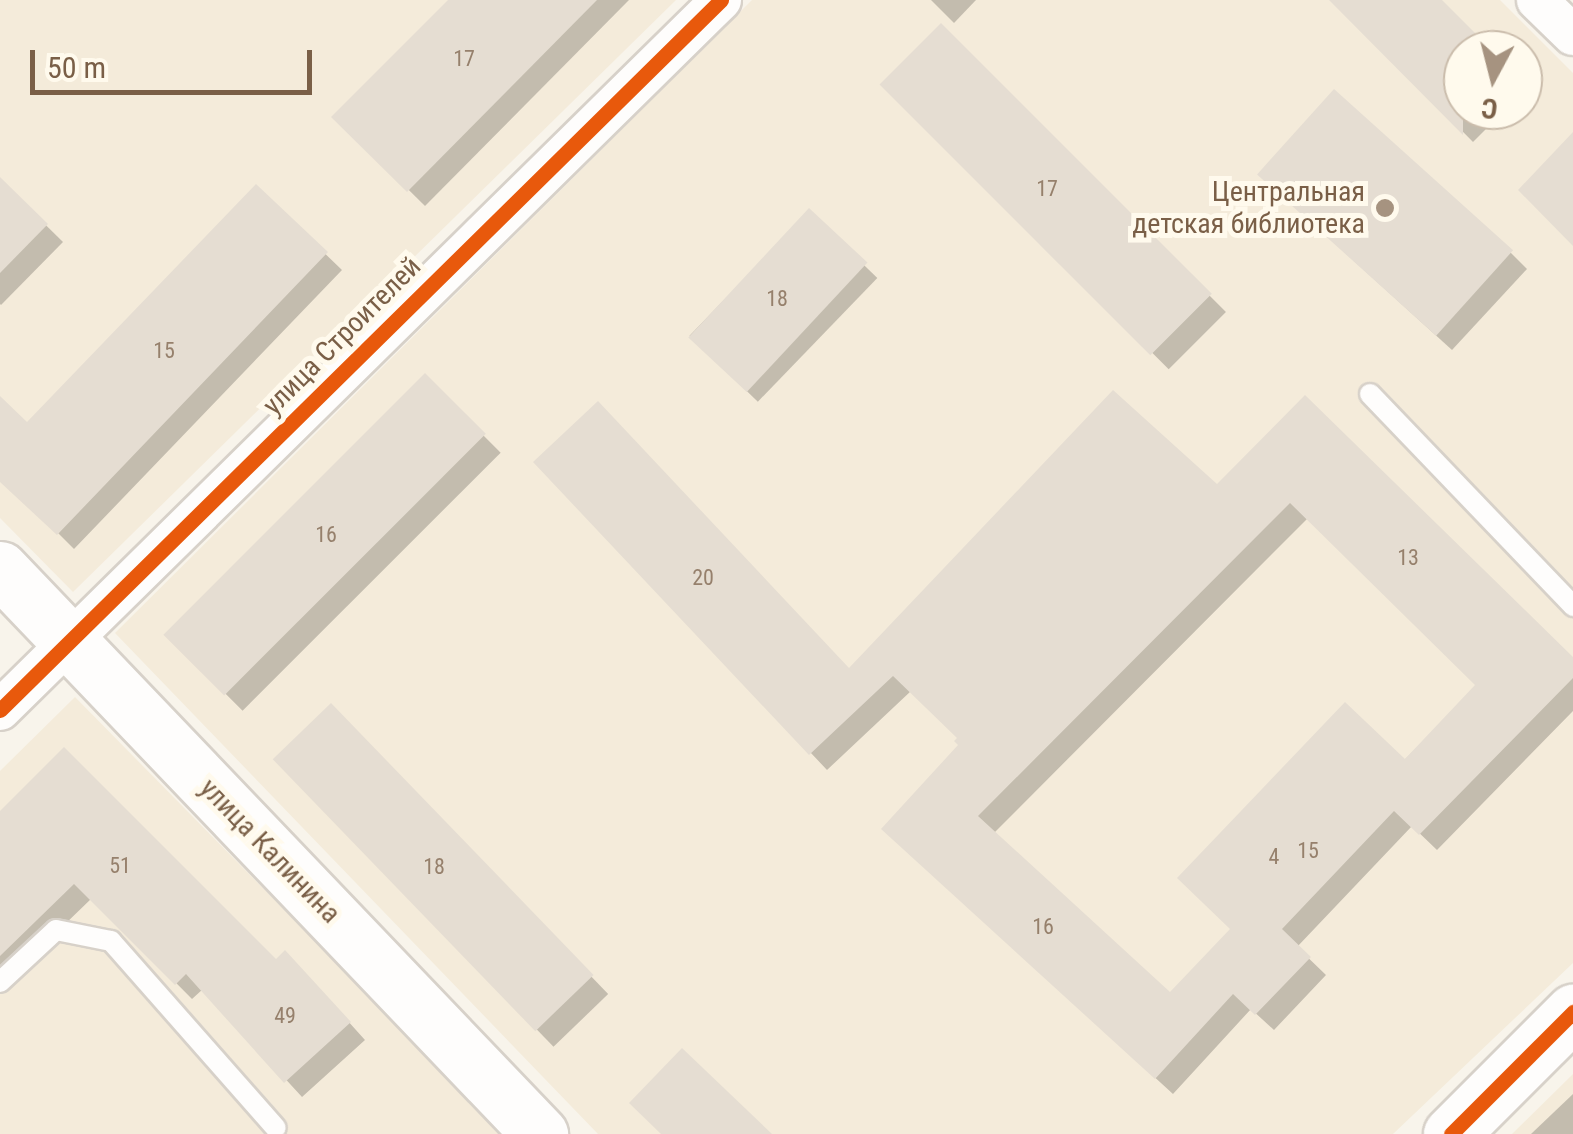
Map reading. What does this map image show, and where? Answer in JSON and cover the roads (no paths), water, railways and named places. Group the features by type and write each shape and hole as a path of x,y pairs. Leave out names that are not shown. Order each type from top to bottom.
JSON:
{"main road":[{"name":"улица Калинина","path":"0,569 540,1134"},
{"path":"1451,1134 1573,1012"}],"street":[{"name":"улица Строителей","path":"0,710 721,0"},
{"path":"1537,0 1573,35"}],"lane":[{"path":"1370,394 1573,606"},
{"path":"0,982 56,930 111,941 276,1128"}],"place":[{"name":"Центральная детская библиотека","path":"1385,208"}]}
